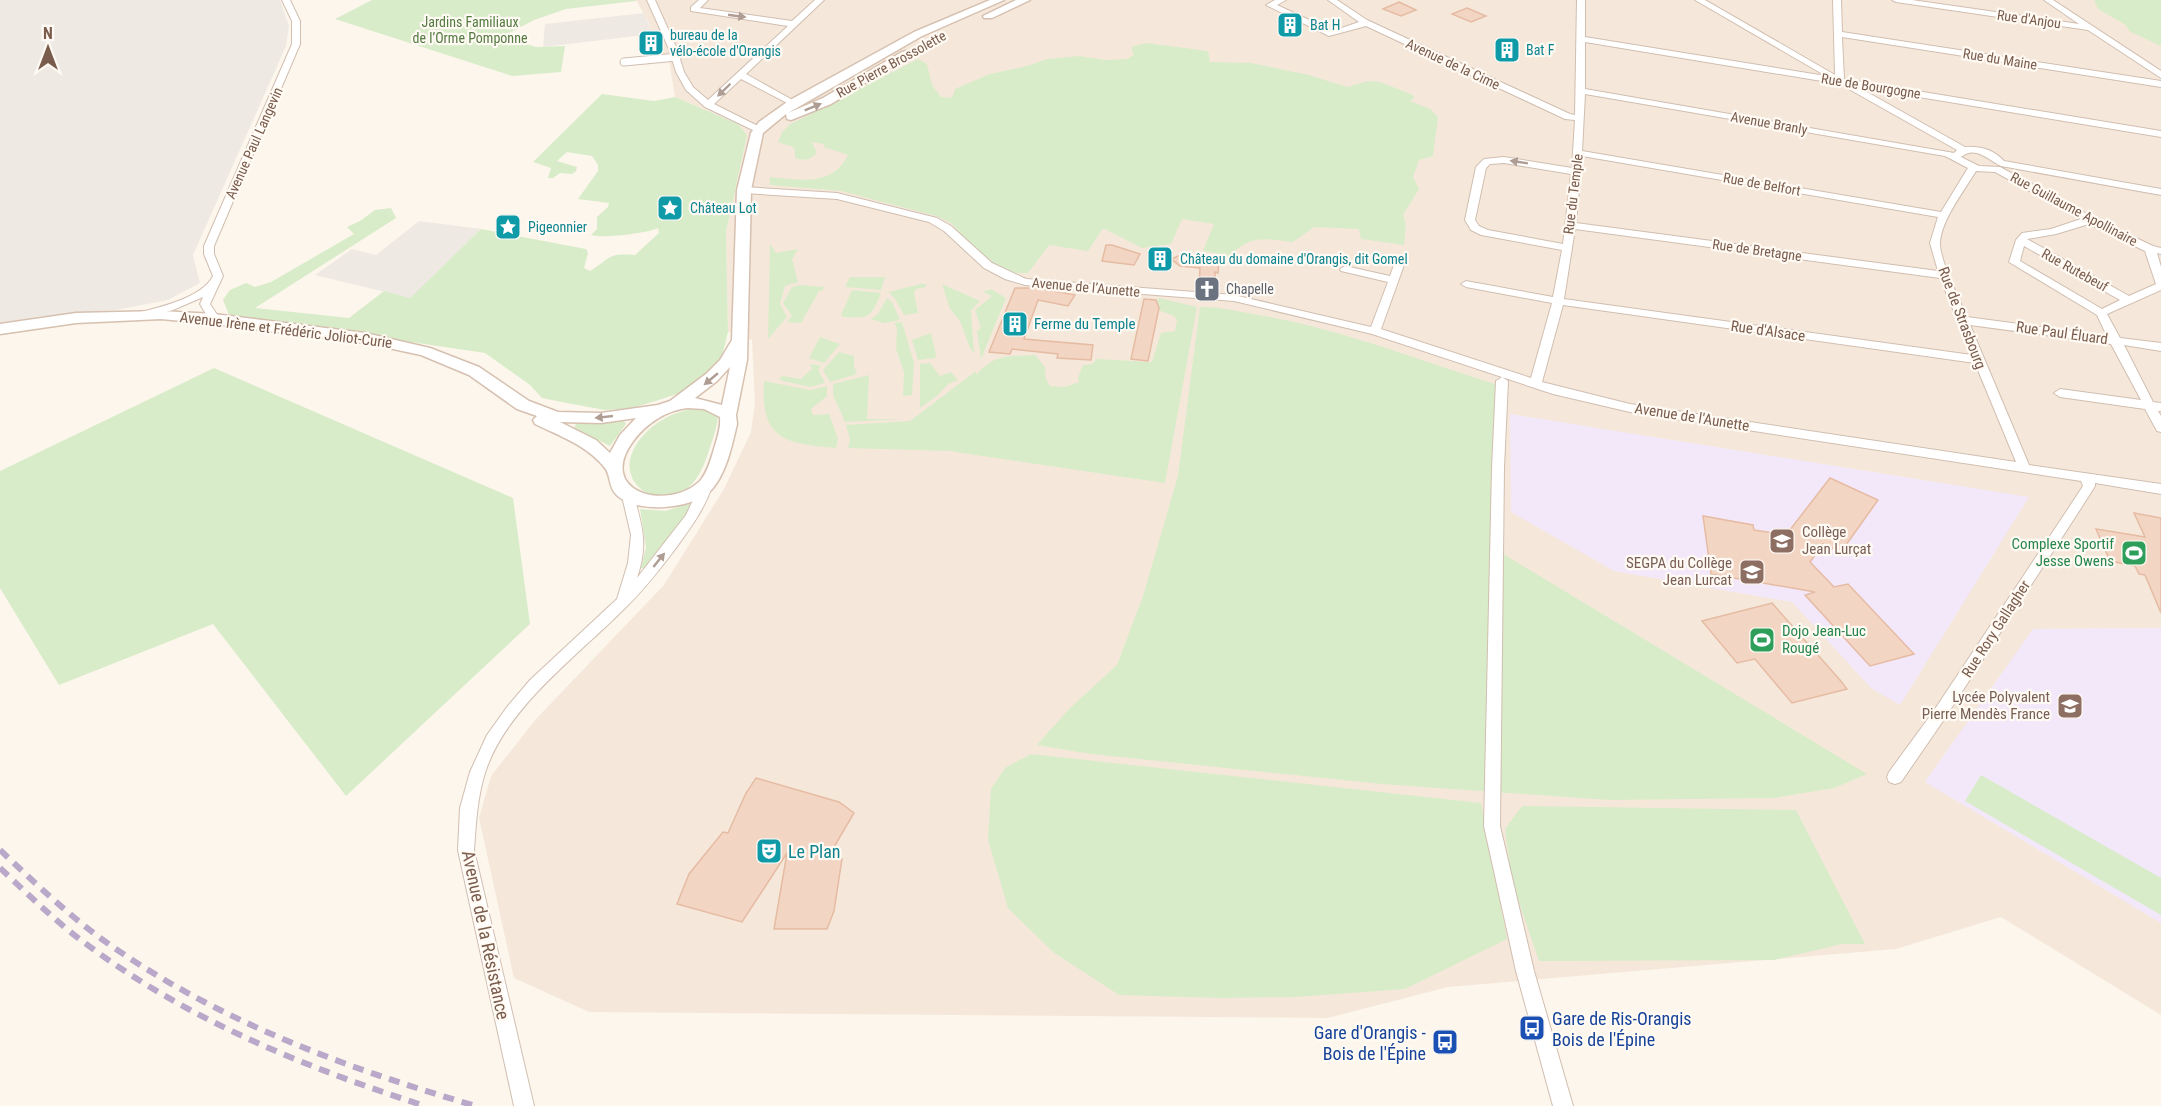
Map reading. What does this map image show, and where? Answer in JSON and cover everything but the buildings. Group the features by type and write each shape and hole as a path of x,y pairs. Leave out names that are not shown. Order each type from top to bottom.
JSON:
{"main road":[{"name":"Rue Pierre Brossolette","path":"759,130 794,103 910,38 999,0"},
{"name":"Rue Pierre Brossolette","path":"759,130 827,101 934,38 1024,0"},
{"path":"738,342 727,363 716,377 634,429 621,447 614,467 617,482 628,496 645,502 669,502 690,495 706,486 728,429 728,415 739,360 744,190 751,154 759,130"},
{"name":"Avenue Irène et Frédéric Joliot-Curie","path":"0,329 76,318 140,315 214,319 364,338 425,351 474,371 523,405 557,417 601,418 668,407"},
{"name":"Avenue Irène et Frédéric Joliot-Curie","path":"0,336 106,321 183,322 397,350 428,358 461,374 517,410 590,444 614,467"},
{"path":"668,407 707,404 728,415"}],"street":[{"name":"Avenue Paul Langevin","path":"214,319 206,304 218,276 209,254 209,246 296,44 296,21 286,0"},
{"path":"651,0 677,57 684,81 695,95 708,105 759,130"},
{"path":"704,0 694,9 793,24"},
{"path":"708,105 820,0"},
{"path":"1282,0 1270,5 1332,34 1366,23"},
{"name":"Avenue de la Cime","path":"1332,0 1366,23 1568,117 1580,118"},
{"name":"Rue du Temple","path":"1535,384 1558,301 1577,172 1581,90 1581,0"},
{"path":"1700,0 1960,154 1973,168 1999,166 2161,192"},
{"path":"1837,0 1840,81"},
{"name":"Rue d'Anjou","path":"1896,0 2090,28"},
{"path":"2048,0 2161,75"},
{"name":"Rue du Maine","path":"1839,34 2161,84"},
{"name":"Rue de Bourgogne","path":"1582,39 2161,134"},
{"path":"650,46 660,58"},
{"path":"624,62 677,57"},
{"path":"740,75 794,103"},
{"name":"Avenue Branly","path":"1581,90 1960,154 1989,154 1999,166"},
{"name":"Rue de Belfort","path":"1579,153 1944,215"},
{"path":"1567,248 1485,233 1475,228 1470,220 1481,167 1486,161 1504,160 1577,172"},
{"name":"Rue Guillaume Apollinaire","path":"1999,166 2090,220 2156,250 2161,284 2101,313"},
{"name":"Rue de Strasbourg","path":"1973,168 1944,215 1935,243 1944,275 2025,469"},
{"name":"Avenue de l’Aunette","path":"744,190 837,196 933,220 945,226 994,271 1025,282 1234,298"},
{"path":"2090,220 2052,232 2029,233 2021,240 2014,262 2101,313 2155,407 2161,428"},
{"name":"Rue de Bretagne","path":"1570,225 1944,275"},
{"name":"Rue Rutebeuf","path":"2021,240 2128,300"},
{"path":"1375,331 1399,265"},
{"path":"1345,269 1394,280"},
{"name":"Rue d'Alsace","path":"1466,284 1558,301 1978,360"},
{"path":"140,315 187,302 213,285"},
{"name":"Avenue de l'Aunette","path":"1234,298 1375,331 1535,384 1630,408 2161,489"},
{"name":"Rue Paul Éluard","path":"1962,320 2161,347"},
{"path":"1502,381 1498,468 1492,826 1525,971 1563,1106"},
{"path":"2060,393 2155,407"},
{"name":"Rue Rory Gallagher","path":"1895,777 1933,727 2006,611 2050,549 2089,486 2087,478"},
{"name":"Avenue de la Résistance","path":"524,1106 466,850 466,810 470,796 484,752 511,711 530,690 621,604 662,557 701,504 706,486"},
{"name":"Avenue de la Résistance","path":"621,604 635,563 638,535 628,496"}],"shaded area":[{"path":"0,0 280,0 289,26 286,46 193,255 200,283 168,300 116,310 37,317 0,324"},
{"path":"636,0 2124,0 2161,24 2161,1015 2001,917 1896,949 1448,987 1328,1018 589,1012 514,978 479,818 491,776 536,719 664,585 724,489 751,432 755,403 752,340 728,332 726,232 747,135 738,124 675,97 669,61 662,57 648,21"},
{"path":"644,13 653,34 543,47 545,24"},
{"path":"419,221 481,229 410,298 315,275 352,249 376,255"},
{"name":"Collège Jean Lurçat","path":"1510,414 2029,497 1900,705 1871,688 1792,602 1614,571 1511,512"},
{"name":"Lycée Polyvalent Pierre Mendès France","path":"2161,628 2161,923 1925,782 2033,629"}],"green space":[{"name":"Jardins Familiaux de l’Orme Pomponne","path":"372,0 636,1 566,9 534,20 502,37 536,47 565,46 561,72 512,76 335,19"},
{"path":"2094,0 2161,0 2161,46 2129,31 2126,25 2098,9"},
{"path":"1146,43 1208,51 1210,62 1251,63 1309,75 1347,87 1368,81 1380,82 1413,95 1414,98 1410,101 1430,109 1438,117 1433,156 1419,160 1413,177 1419,189 1403,215 1406,224 1404,245 1361,239 1359,229 1314,227 1293,242 1266,239 1252,241 1229,256 1203,251 1214,224 1182,219 1171,244 1142,248 1103,228 1088,251 1049,245 1028,273 1009,273 988,262 951,223 936,216 841,191 770,185 770,177 804,180 824,177 841,165 848,155 824,147 824,144 812,142 817,153 807,159 795,158 793,147 778,142 782,132 789,125 918,59 927,64 932,85 941,97 952,98 955,89 990,74 1047,59 1079,56 1106,60 1127,59 1134,55 1131,47"},
{"path":"602,94 654,101 675,97 738,124 747,135 726,232 728,332 723,352 713,372 691,389 632,408 605,410 542,398 530,385 485,353 229,315 223,300 230,290 246,283 255,287 271,282 354,234 347,227 375,210 391,208 396,218 255,308 349,318 384,291 410,298 481,229 586,249 588,253 584,268 590,271 610,257 635,255 659,233 658,228 625,235 591,235 597,229 597,217 608,207 609,203 578,199 598,171 598,165 592,156 567,152 557,161 577,167 576,171 572,174 560,173 553,178 548,178 551,168 533,162"},
{"path":"770,244 776,253 798,249 792,259 798,282 785,286 780,304 787,317 768,339"},
{"path":"850,277 885,277 881,290 845,287"},
{"path":"926,284 926,287 916,289 914,293 918,313 904,315 889,292"},
{"path":"942,284 980,301 971,310 974,353 960,321 950,309"},
{"path":"800,285 824,287 822,291 819,291 801,323 787,322 792,316 783,303 792,287"},
{"path":"991,289 1006,298 981,359 977,331 981,328 975,310 992,296 983,292"},
{"path":"852,290 881,293 868,315 858,318 841,315"},
{"path":"887,298 892,302 900,320 884,323 871,319 878,314"},
{"path":"1159,298 1197,307 1165,483 949,451 848,448 850,439 846,425 910,421 976,371 976,375 990,363 1009,356 1035,355 1045,367 1046,379 1050,386 1065,387 1079,382 1078,378 1083,365 1092,364 1097,359 1152,362 1161,333 1175,331 1177,320 1174,316 1158,310 1155,303"},
{"path":"1200,307 1240,311 1323,329 1498,385 1500,552 1867,774 1834,788 1774,798 1608,800 1382,784 1091,754 1037,745 1069,709 1117,665 1143,596 1178,476"},
{"path":"902,322 914,363 912,395 903,396 904,372 896,349 897,328 894,323"},
{"path":"931,333 935,358 918,360 912,340"},
{"path":"820,337 840,344 824,363 809,358"},
{"path":"839,352 854,356 857,374 830,382 823,370"},
{"path":"930,363 940,376 951,372 958,380 948,384 938,395 920,408 920,364"},
{"path":"812,364 821,366 818,370 825,383 810,387 779,380 782,376 801,379 813,368 810,366"},
{"path":"214,368 513,498 530,624 346,796 213,624 59,685 0,588 0,471"},
{"path":"869,375 867,419 902,419 845,422 833,395 833,384"},
{"path":"764,381 810,390 827,386 827,396 811,409 813,415 829,414 838,439 836,448 803,444 779,435 766,415"},
{"path":"696,409 708,410 718,416 707,458 702,468 689,487 676,495 663,497 651,495 640,488 633,479 630,467 632,453 641,438 652,427 680,412"},
{"path":"624,421 626,424 610,446 574,428 576,424"},
{"path":"692,503 685,517 647,568 641,568 646,547 640,509 665,511"},
{"path":"1031,754 1481,803 1507,939 1405,989 1296,997 1220,998 1119,995 1053,952 1008,908 988,840 991,789 1005,768"},
{"path":"1981,775 2161,878 2161,915 1965,801"},
{"path":"1522,806 1796,810 1865,944 1842,944 1774,960 1539,961 1512,882 1505,829"}],"railway":[{"path":"0,850 89,930 146,969 190,994 236,1018 330,1058 476,1106"},
{"path":"0,868 80,940 170,999 252,1041 294,1059 425,1106"}],"place":[{"name":"Bat H","path":"1290,25"},
{"name":"bureau de la vélo-école d'Orangis","path":"651,43"},
{"name":"Bat F","path":"1507,50"},
{"name":"Château Lot","path":"670,208"},
{"name":"Pigeonnier","path":"508,227"},
{"name":"Château du domaine d'Orangis, dit Gomel","path":"1160,259"},
{"name":"Chapelle","path":"1207,289"},
{"name":"Ferme du Temple","path":"1015,324"},
{"name":"Collège Jean Lurçat","path":"1782,541"},
{"name":"Complexe Sportif Jesse Owens","path":"2134,553"},
{"name":"SEGPA du Collège Jean Lurcat","path":"1752,572"},
{"name":"Dojo Jean-Luc Rougé","path":"1762,640"},
{"name":"Lycée Polyvalent Pierre Mendès France","path":"2070,706"},
{"name":"Le Plan","path":"769,851"},
{"name":"Gare de Ris-Orangis Bois de l'Épine","path":"1532,1028"},
{"name":"Gare d'Orangis - Bois de l'Épine","path":"1445,1042"}]}
